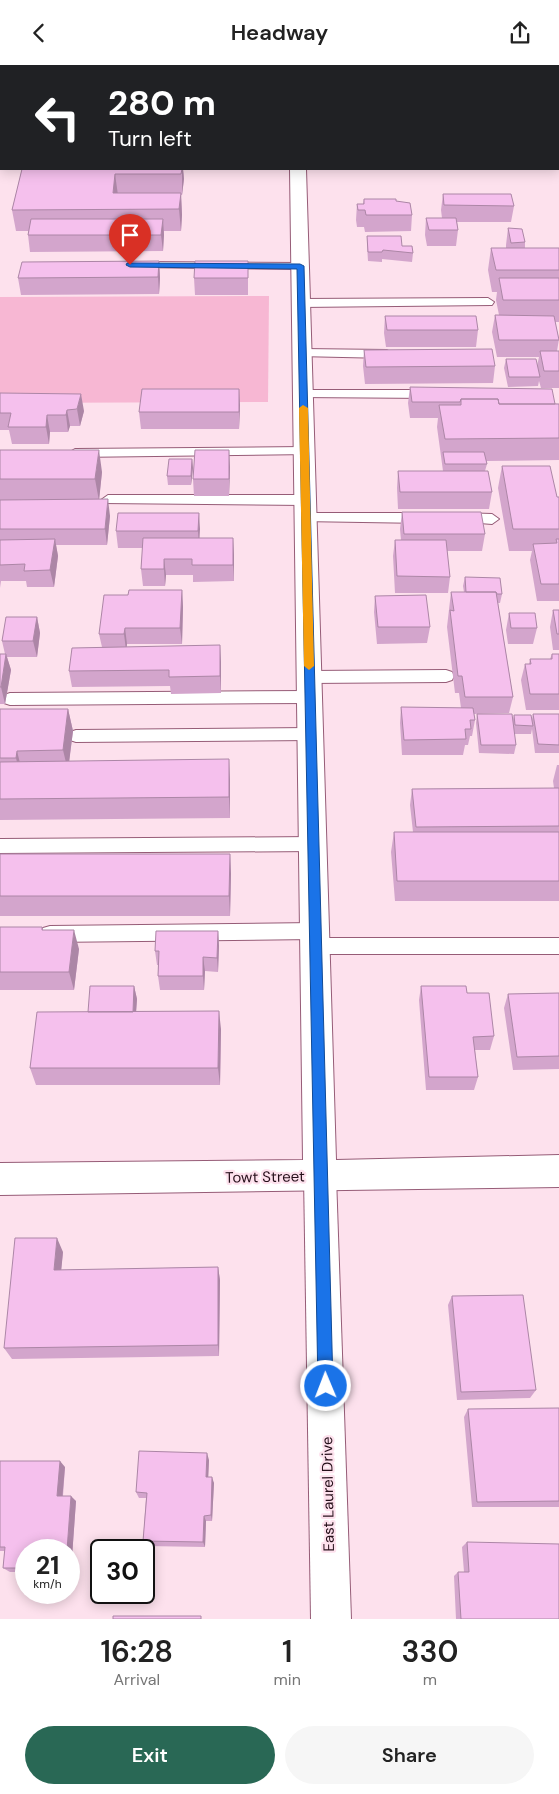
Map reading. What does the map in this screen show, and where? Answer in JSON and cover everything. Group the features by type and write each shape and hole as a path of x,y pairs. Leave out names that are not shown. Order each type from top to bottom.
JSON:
{"street":[{"name":"East Laurel Drive","path":"298,170 331,1619"},
{"name":"Towt Street","path":"0,1179 320,1176 559,1171"}],"lane":[{"path":"120,265 300,266"},
{"path":"302,303 488,302"},
{"path":"302,353 400,354"},
{"path":"303,394 444,394"},
{"path":"60,453 305,451"},
{"path":"108,500 305,509 440,518 492,519"},
{"path":"10,699 309,687 446,676"},
{"path":"76,736 310,734"},
{"path":"0,847 314,844"},
{"path":"30,934 559,946"}],"shaded area":[{"path":"269,296 268,402 0,403 0,297"}],"building":[{"path":"22,170 182,170 181,174 115,174 113,193 181,193 179,209 12,210"},
{"path":"443,194 511,194 514,206 444,205"},
{"path":"364,199 396,199 396,201 410,203 412,215 366,215 365,210 358,210 357,204 364,204"},
{"path":"426,218 456,218 458,230 429,230"},
{"path":"31,219 163,219 161,235 28,235"},
{"path":"508,228 522,229 525,242 511,243"},
{"path":"367,236 401,236 402,246 412,246 413,253 383,250 382,252 368,252"},
{"path":"491,248 559,248 559,270 496,270"},
{"path":"159,261 158,277 18,278 22,262"},
{"path":"195,261 248,261 248,278 194,278"},
{"path":"499,278 559,278 559,300 503,300"},
{"path":"495,315 554,316 559,340 499,340"},
{"path":"385,316 476,316 478,330 387,330"},
{"path":"492,349 495,366 366,367 364,350"},
{"path":"540,351 559,351 559,371 544,371"},
{"path":"506,359 536,359 540,377 509,377"},
{"path":"410,387 552,389 555,404 499,404 498,399 461,399 460,402 412,402"},
{"path":"142,389 239,389 239,412 139,412"},
{"path":"0,393 81,394 77,409 67,410 66,415 47,415 46,427 8,427 11,413 0,413"},
{"path":"461,399 498,399 499,404 559,404 559,438 445,439 439,405 461,405"},
{"path":"0,450 99,450 95,479 0,479"},
{"path":"195,450 229,450 229,479 193,479"},
{"path":"443,452 484,452 487,464 445,464"},
{"path":"169,459 192,459 191,476 167,476"},
{"path":"502,466 550,466 557,497 559,497 559,529 513,529"},
{"path":"398,471 488,471 492,492 400,492"},
{"path":"108,499 105,529 0,529 0,500"},
{"path":"402,512 481,512 485,534 404,534"},
{"path":"118,513 199,513 198,531 116,531"},
{"path":"143,538 233,538 233,565 192,565 192,559 164,559 164,569 141,569"},
{"path":"55,539 50,570 24,571 25,564 0,565 0,540"},
{"path":"556,539 559,539 559,584 541,584 533,544 557,543"},
{"path":"395,540 446,540 450,577 397,576"},
{"path":"465,577 500,578 502,594 497,594 496,592 466,592"},
{"path":"129,590 182,590 180,628 125,628 124,634 99,634 104,595 128,595"},
{"path":"451,592 496,592 513,697 465,697 462,676 458,676 450,610 454,611"},
{"path":"426,595 430,627 378,627 375,596"},
{"path":"553,610 559,610 559,634 557,634"},
{"path":"509,613 535,613 537,628 511,628"},
{"path":"6,617 37,617 33,641 2,641"},
{"path":"220,645 220,676 169,677 169,670 69,671 72,648"},
{"path":"0,654 6,654 1,687 0,687"},
{"path":"552,654 559,654 559,694 530,694 525,664 531,664 530,659 552,659"},
{"path":"401,707 473,708 475,720 470,720 471,729 465,729 466,739 404,740"},
{"path":"0,709 68,709 63,750 17,751 16,758 0,758"},
{"path":"477,714 512,714 516,745 481,745"},
{"path":"533,714 559,714 559,745 538,744"},
{"path":"514,715 531,715 533,726 515,725"},
{"path":"229,759 229,797 0,799 0,762"},
{"path":"559,788 559,826 416,827 412,789"},
{"path":"394,832 559,832 559,881 397,881"},
{"path":"0,854 230,854 229,896 0,896"},
{"path":"0,927 42,927 42,930 74,930 69,972 0,972"},
{"path":"156,931 218,931 217,958 203,957 203,976 158,976 159,951 155,951"},
{"path":"90,986 134,986 133,1012 88,1012"},
{"path":"421,986 466,986 467,993 489,993 494,1036 473,1037 478,1077 429,1077"},
{"path":"559,993 559,1056 517,1057 508,994"},
{"path":"219,1011 218,1068 30,1068 37,1012"},
{"path":"15,1238 57,1238 54,1270 218,1267 218,1345 4,1348"},
{"path":"523,1295 536,1390 461,1392 452,1296"},
{"path":"559,1408 559,1501 477,1502 468,1409"},
{"path":"139,1451 207,1453 206,1477 212,1477 211,1515 204,1516 203,1542 155,1541 155,1539 143,1539 147,1493 136,1492"},
{"path":"0,1461 60,1461 57,1496 71,1496 68,1539 15,1539 15,1568 3,1568 5,1547 0,1547"},
{"path":"467,1542 559,1544 559,1619 461,1619 458,1572 469,1572"},
{"path":"113,1616 201,1616 201,1619 113,1619"}],"slow traffic":[{"path":"303,408 309,666"}],"route":[{"path":"130,265 300,266 326,1386"}]}
